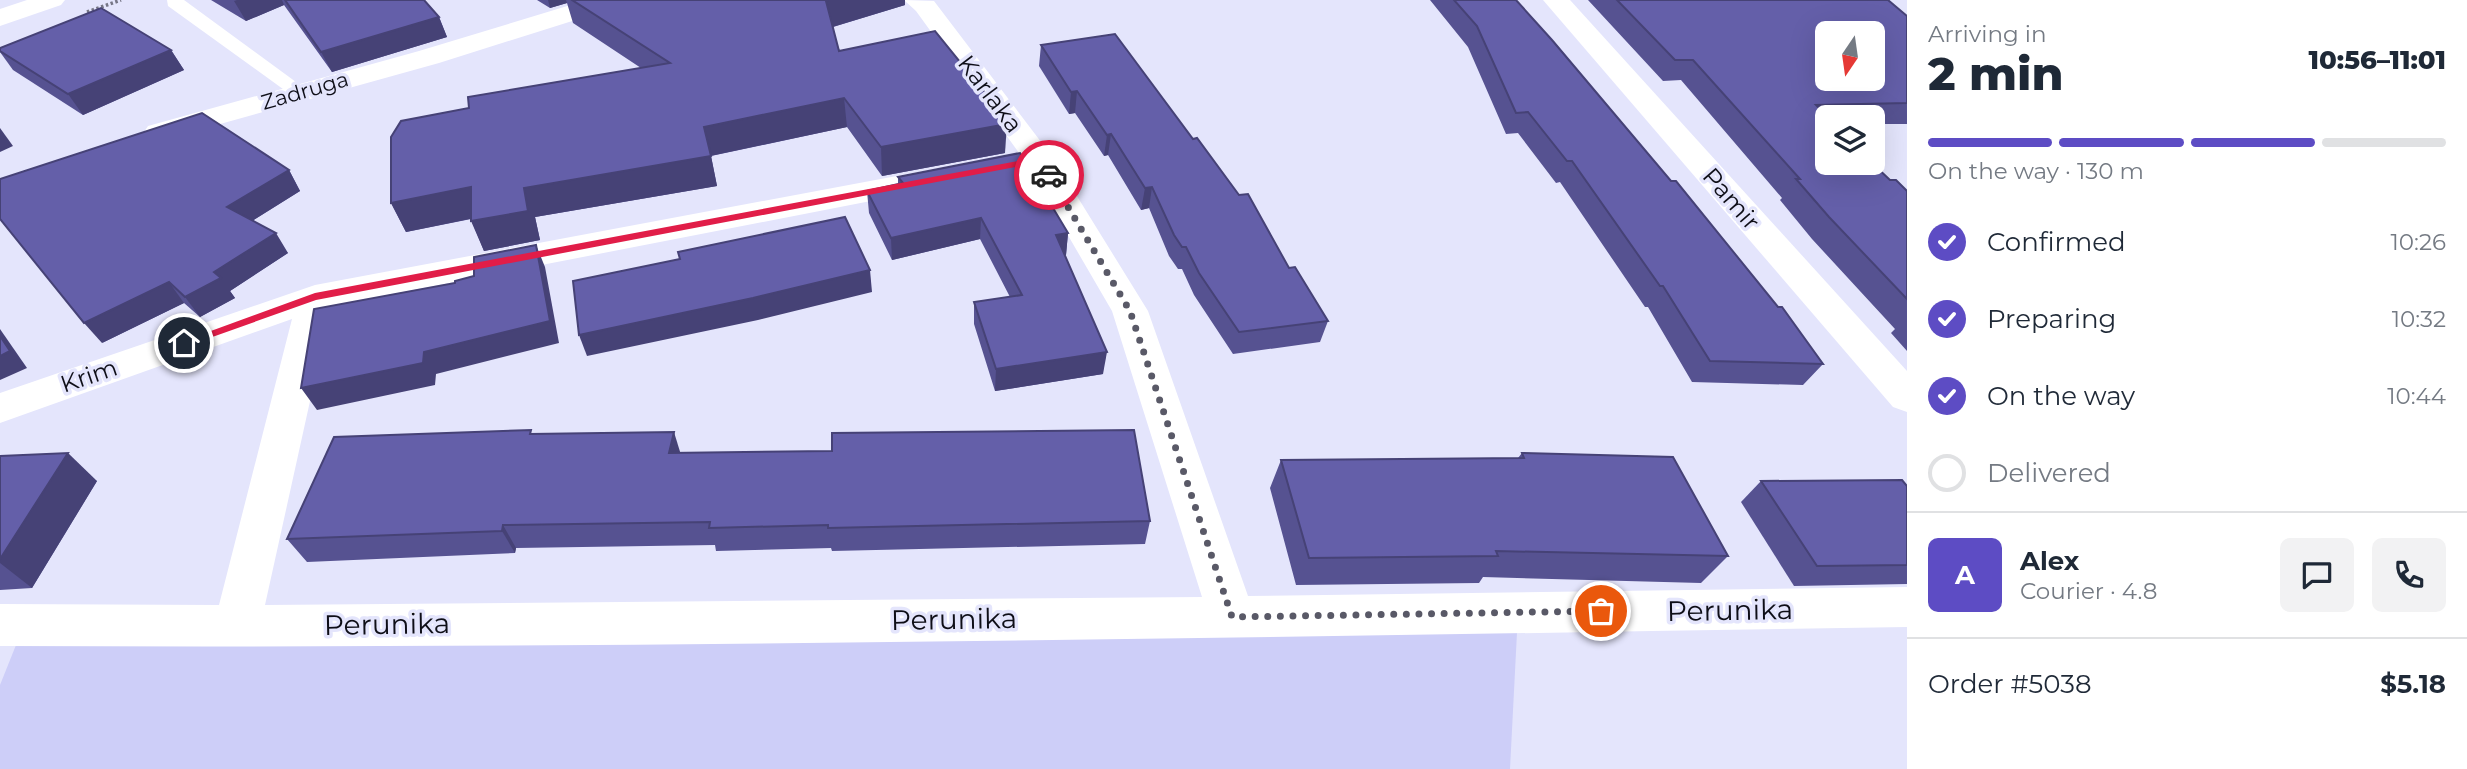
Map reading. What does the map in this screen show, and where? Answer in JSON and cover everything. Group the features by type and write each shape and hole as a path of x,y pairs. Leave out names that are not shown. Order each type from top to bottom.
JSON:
{"street":[{"path":"0,18 52,0"},
{"name":"Zadruga","path":"137,140 614,0"},
{"name":"Pamir","path":"1556,0 1907,397"},
{"name":"Karlaka","path":"931,2 1039,159 1130,311 1232,617"},
{"name":"Krim","path":"0,408 315,297 1039,159"},
{"path":"237,626 315,297"},
{"name":"Perunika","path":"0,625 237,626 1232,617 1907,607"}],"lane":[{"path":"175,2 301,93"}],"shaded area":[{"path":"1518,613 1510,769 0,769 0,685 24,625"}],"building":[{"path":"285,0 424,0 439,17 321,52"},
{"path":"572,0 828,0 826,1 839,51 935,31 995,105 1007,124 881,147 844,98 704,127 711,156 524,188 528,211 471,221 471,187 391,203 391,137 401,121 469,108 468,97 670,63"},
{"path":"1454,0 1516,0 1671,181 1676,181 1778,307 1782,307 1823,364 1710,361 1663,286 1660,286 1572,161 1567,161 1528,112 1516,113 1477,26"},
{"path":"1617,0 1888,0 1907,16 1907,103 1815,105 1815,175 1885,175 1890,180 1896,180 1907,191 1907,299 1829,217 1796,179 1800,179 1693,60 1675,60"},
{"path":"101,8 171,50 68,94 0,51 0,48"},
{"path":"1115,34 1193,139 1197,138 1239,195 1248,194 1289,268 1295,267 1328,321 1239,332 1199,273 1186,247 1182,247 1174,235 1152,187 1145,188 1111,134 1107,135 1077,91 1071,92 1041,45"},
{"path":"202,113 289,170 227,207 276,233 214,272 221,278 185,297 169,282 84,323 0,219 0,179"},
{"path":"1020,153 1068,233 1056,235 1107,352 996,369 974,302 1022,295 981,218 891,238 867,191 903,183 898,177"},
{"path":"845,217 870,270 579,335 573,281 680,259 678,252"},
{"path":"536,245 550,321 424,352 423,363 301,388 314,309 455,283 474,276 474,257"},
{"path":"0,336 10,351 0,356"},
{"path":"531,430 530,434 674,432 669,453 832,451 832,433 1134,430 1150,521 828,528 828,525 709,528 710,522 503,525 502,531 287,539 334,437"},
{"path":"68,453 0,559 0,456"},
{"path":"1522,453 1673,457 1728,556 1496,551 1498,556 1309,558 1281,460 1524,458"},
{"path":"1902,480 1907,486 1907,565 1817,566 1761,481"}],"way so far":[{"path":"1049,175 1130,311 1232,617 1601,611"}],"route":[{"path":"184,343 315,297 1039,159 1049,175"}]}
